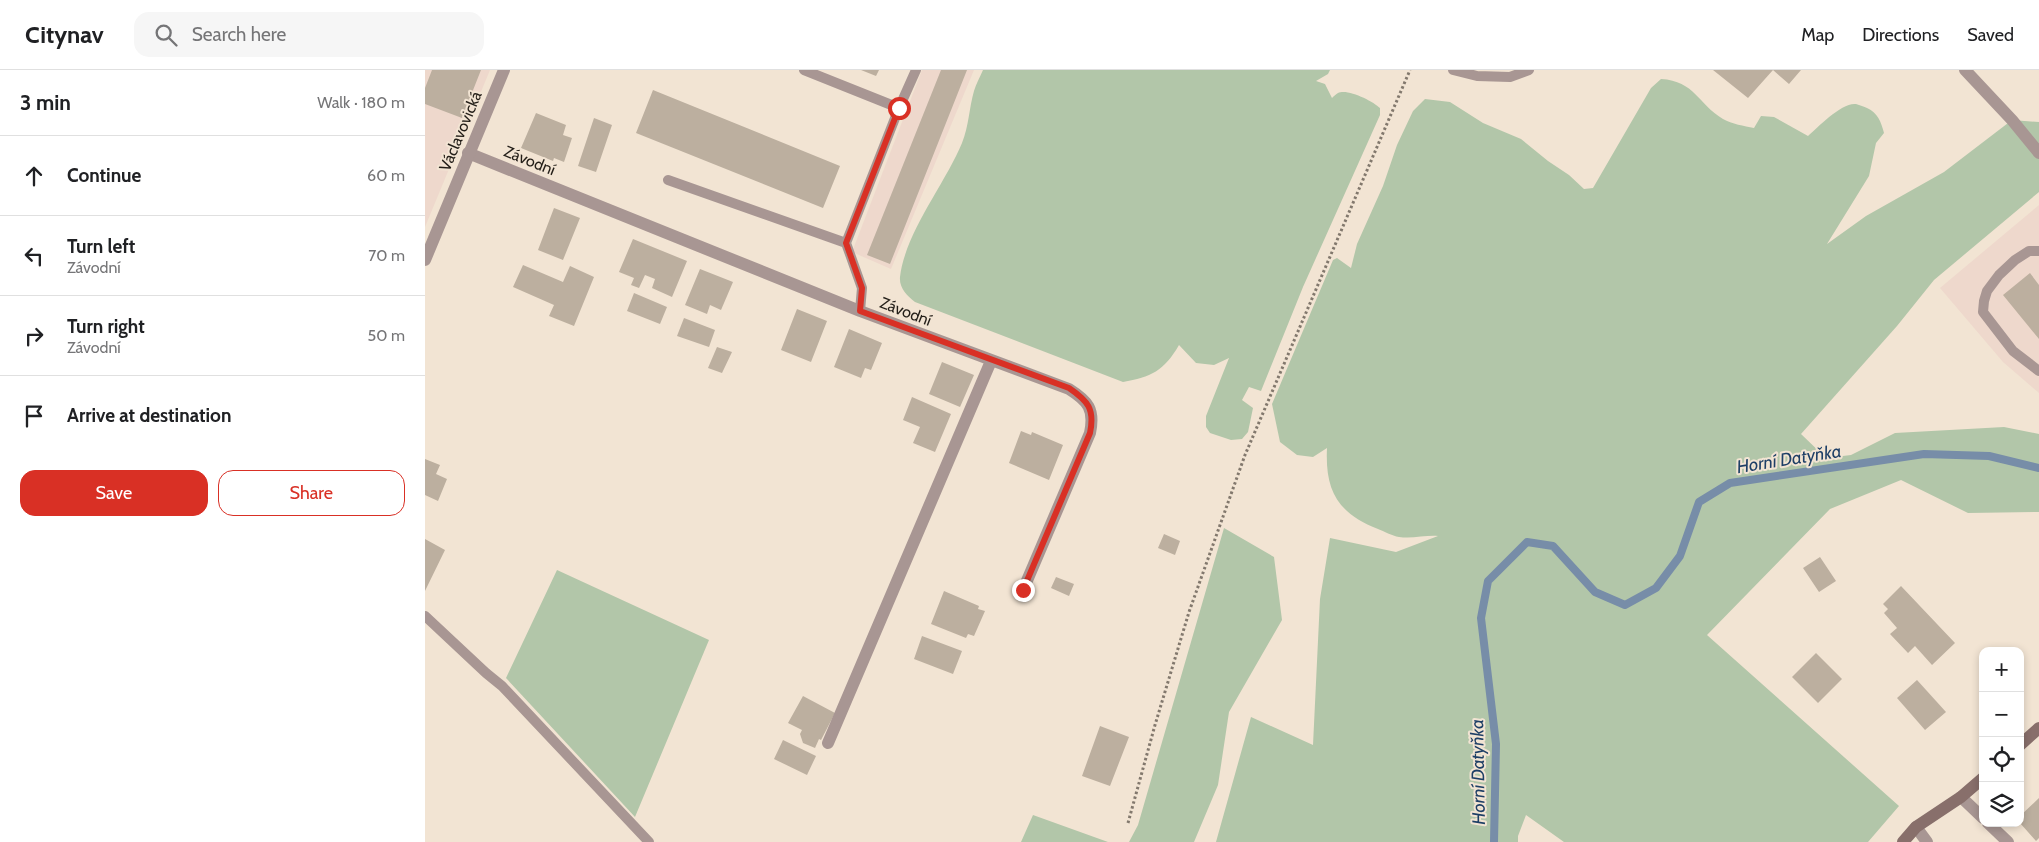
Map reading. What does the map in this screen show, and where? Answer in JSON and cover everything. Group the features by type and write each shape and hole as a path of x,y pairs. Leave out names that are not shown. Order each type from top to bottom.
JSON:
{"main road":[{"path":"2024,741 2039,728"},
{"path":"1903,842 1916,827 1961,797 1979,781"}],"street":[{"name":"Václavovická","path":"425,260 503,70"},
{"path":"1965,70 2012,120 2039,153"},
{"name":"Závodní","path":"468,153 860,311 991,361 1069,388 1083,398 1091,411 1093,421 1090,433 1023,590"},
{"path":"828,743 991,361"},
{"path":"1961,797 1979,814"},
{"path":"1916,827 1927,842"},
{"path":"1992,827 2007,842"}],"lane":[{"path":"804,70 899,108"},
{"path":"860,311 862,288 846,243 899,108 916,70"},
{"path":"1453,70 1477,76 1510,77 1529,70"},
{"path":"668,180 846,243"},
{"path":"2039,251 2029,252 2015,260 1999,275 1987,291 1983,312 2013,351 2039,372"},
{"path":"425,616 502,686 649,842"}],"path":[{"path":"1128,823 1189,612 1245,455 1410,70"}],"shaded area":[{"path":"425,70 490,70 425,227"},
{"path":"922,70 974,70 891,269 852,252"},
{"path":"2039,205 2039,393 2003,362 1940,288"}],"green space":[{"path":"983,70 1330,70 1328,74 1316,81 1325,84 1332,98 1338,93 1347,92 1366,99 1380,108 1380,115 1303,287 1261,391 1249,387 1242,400 1253,408 1248,432 1242,439 1231,440 1210,433 1206,427 1206,416 1229,358 1214,365 1196,363 1179,345 1168,361 1156,371 1141,378 1123,382 915,302 904,291 900,277 909,243 962,143 974,91"},
{"path":"1661,79 1682,84 1723,119 1734,124 1754,128 1761,116 1774,117 1808,136 1830,116 1850,104 1859,105 1874,112 1884,133 1876,143 1869,176 1827,244 1866,216 1944,172 2012,120 2039,122 2039,192 1934,280 1897,326 1801,434 1826,458 1851,455 1895,433 2004,427 2039,434 2039,512 1968,513 1901,480 1830,509 1707,635 1899,806 1868,842 1564,842 1526,815 1518,836 1518,842 1216,842 1251,717 1313,745 1320,599 1330,538 1396,552 1438,536 1409,538 1391,535 1352,516 1336,498 1331,488 1328,476 1327,448 1313,457 1297,455 1280,442 1272,404 1333,260 1337,258 1351,268 1357,244 1383,186 1397,145 1413,111 1425,99 1450,102 1483,123 1521,139 1569,175 1584,189 1593,188 1651,88"},
{"path":"1224,528 1274,557 1282,620 1229,712 1218,785 1194,842 1129,842 1138,825"},
{"path":"557,570 709,640 635,817 506,678"},
{"path":"1033,815 1108,842 1021,842"}],"building":[{"path":"432,70 481,70 462,118 425,104 425,88"},
{"path":"861,70 879,70 876,76"},
{"path":"941,70 967,70 890,264 867,255"},
{"path":"1713,70 1773,70 1748,98"},
{"path":"1773,70 1801,70 1789,84"},
{"path":"653,90 840,166 823,208 636,133"},
{"path":"536,113 566,125 563,135 572,138 564,162 554,158 553,161 521,148"},
{"path":"594,118 612,125 596,172 578,166"},
{"path":"554,208 580,218 563,260 538,250"},
{"path":"633,239 687,261 672,297 652,288 655,279 645,275 639,288 631,285 634,278 619,272"},
{"path":"523,265 563,282 570,266 594,277 574,326 549,316 554,305 513,287"},
{"path":"700,269 733,282 721,310 710,305 707,314 685,305"},
{"path":"2030,273 2039,285 2039,339 2003,295"},
{"path":"634,293 667,307 660,324 627,311"},
{"path":"797,309 827,321 811,362 781,350"},
{"path":"684,318 715,330 709,347 677,336"},
{"path":"849,329 882,343 871,370 865,368 861,378 834,367"},
{"path":"717,347 732,352 722,373 708,368"},
{"path":"942,362 974,375 960,407 929,394"},
{"path":"912,397 951,414 935,452 913,443 920,427 903,420"},
{"path":"1021,431 1031,435 1032,432 1063,445 1049,480 1009,463"},
{"path":"425,459 440,465 436,474 447,479 438,501 425,495"},
{"path":"1164,534 1180,541 1175,555 1158,548"},
{"path":"425,539 445,550 425,591"},
{"path":"1820,557 1836,581 1819,592 1803,568"},
{"path":"1056,577 1074,584 1069,596 1051,588"},
{"path":"1901,586 1955,643 1932,665 1915,646 1908,653 1890,634 1897,628 1884,613 1888,609 1883,604"},
{"path":"944,591 979,606 978,609 985,611 974,636 968,634 966,638 931,624"},
{"path":"922,636 962,651 953,674 914,659"},
{"path":"1816,653 1842,679 1818,703 1792,677"},
{"path":"1917,680 1946,712 1925,730 1897,698"},
{"path":"803,696 835,713 815,748 803,743 800,734 802,730 788,723"},
{"path":"1100,726 1129,737 1110,786 1082,776"},
{"path":"783,740 816,756 807,775 774,759"},
{"path":"2039,798 2039,838 2036,841 2024,827 2024,812"}],"waterway":[{"name":"Horní Datyňka","path":"1494,842 1496,744 1481,618 1488,581 1527,542 1553,546 1595,592 1625,605 1656,588 1680,556 1699,502 1730,483 1924,454 1989,456 2039,468"}],"route":[{"path":"899,108 846,243 862,288 860,311 991,361 1069,388 1083,398 1091,411 1093,421 1090,433 1023,590"}]}
